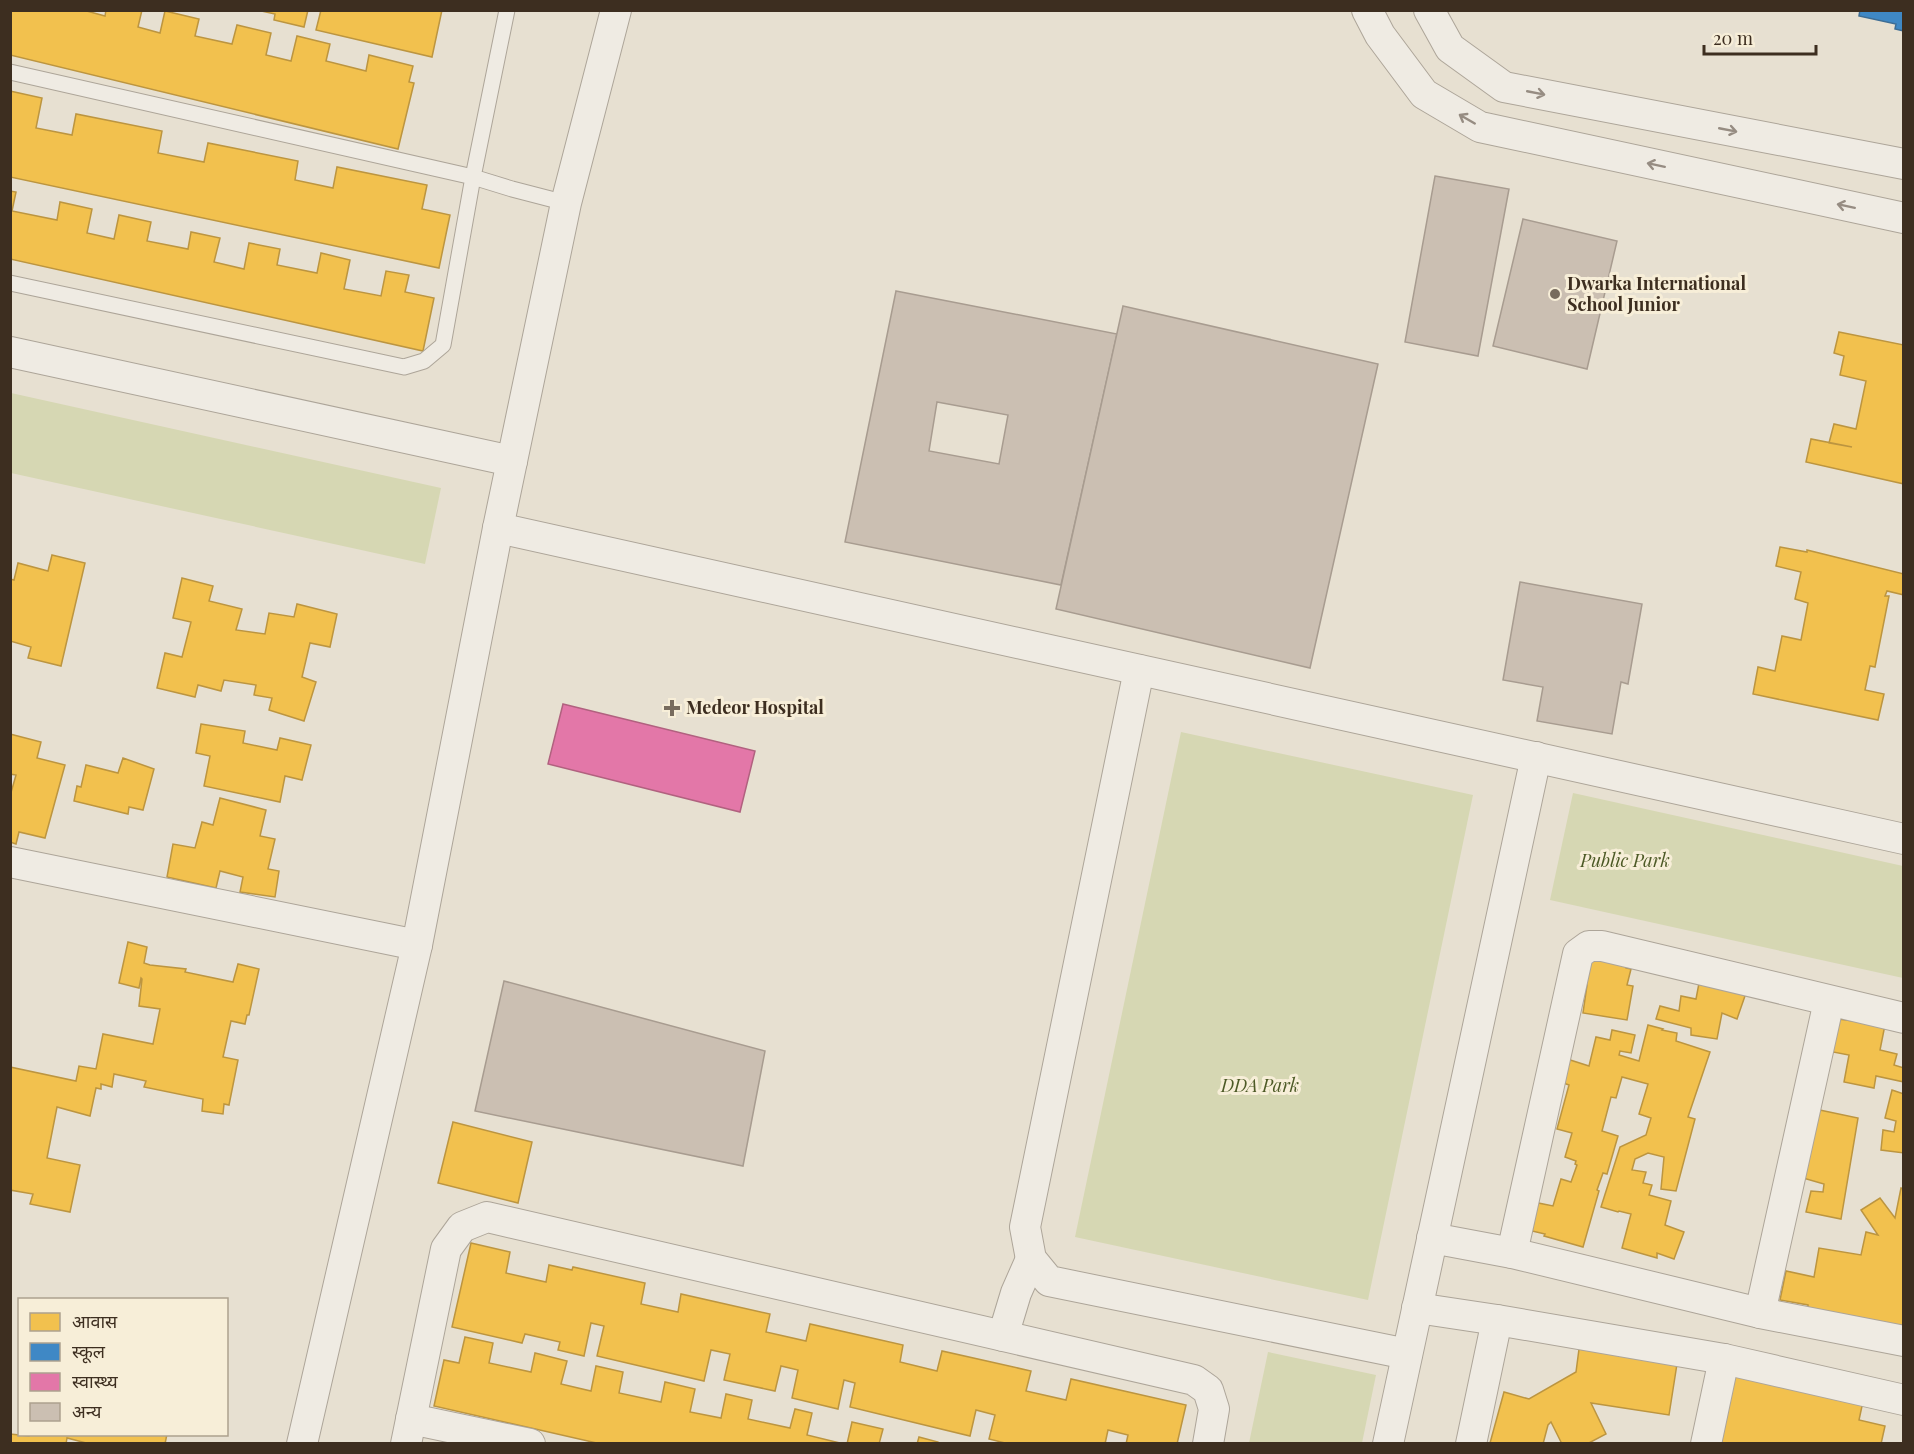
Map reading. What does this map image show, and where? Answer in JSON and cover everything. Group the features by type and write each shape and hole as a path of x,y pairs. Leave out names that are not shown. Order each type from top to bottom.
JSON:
{"street":[{"path":"305,1443 417,945 498,528 566,203 616,10"},
{"path":"1368,10 1380,35 1424,94 1480,127 1904,218"},
{"path":"1429,10 1450,48 1504,87 1904,164"},
{"path":"10,352 512,461"},
{"path":"498,528 1904,839"},
{"path":"1003,1336 1016,1293 1030,1259 1025,1227 1139,670"},
{"path":"1388,1443 1536,757"},
{"path":"10,862 417,945"},
{"path":"1512,1253 1578,954 1588,946 1602,946 1904,1018"},
{"path":"1760,1313 1829,1001"},
{"path":"530,1443 408,1431 446,1249 462,1227 487,1217 1194,1380 1208,1390 1214,1409 1208,1443"},
{"path":"1432,1238 1512,1253 1760,1313 1904,1341"},
{"path":"1030,1259 1049,1281 1407,1354"},
{"path":"1417,1308 1724,1359 1904,1400"},
{"path":"1471,1443 1497,1320"},
{"path":"1706,1443 1724,1359"}],"lane":[{"path":"10,284 404,367 424,361 443,345 473,177 507,10"},
{"path":"10,72 473,177 566,203"}],"green space":[{"path":"11,393 441,488 425,564 11,473"},
{"name":"DDA Park","path":"1181,732 1473,795 1368,1300 1075,1237"},
{"name":"Public Park","path":"1573,793 1903,866 1903,978 1550,900"},
{"path":"1268,1352 1376,1375 1362,1443 1249,1443"}],"building: आवास":[{"path":"10,10 83,10 105,16 106,10 142,10 138,27 160,33 165,11 199,19 195,36 232,44 237,25 271,33 266,55 291,61 297,36 330,44 326,61 366,71 369,55 413,66 409,82 414,83 398,149 10,55"},
{"path":"257,10 308,10 304,27 274,20 275,14"},
{"path":"321,10 442,10 432,57 316,30"},
{"path":"10,91 42,98 36,128 72,135 76,114 162,131 158,153 204,162 208,143 298,161 295,180 333,188 337,167 427,185 422,209 450,215 439,268 10,177"},
{"path":"10,191 16,192 12,211 57,220 60,202 92,209 87,233 114,239 119,215 151,222 147,241 188,249 191,232 220,238 214,262 244,269 249,243 280,249 277,265 317,273 321,253 350,260 344,289 381,296 386,271 409,275 405,292 434,298 423,351 10,259"},
{"path":"1839,332 1904,345 1904,484 1806,462 1811,439 1829,443 1834,424 1856,429 1866,381 1840,375 1844,356 1834,353"},
{"path":"1780,547 1807,552 1807,550 1904,574 1904,595 1887,591 1885,596 1889,596 1875,667 1870,666 1865,690 1884,694 1878,720 1753,694 1758,667 1775,671 1782,636 1801,640 1808,603 1795,599 1801,572 1776,566"},
{"path":"52,555 85,563 61,666 28,658 31,647 10,641 10,579 14,580 18,563 48,571"},
{"path":"182,578 213,586 209,601 242,609 236,630 265,634 269,613 294,617 297,604 337,614 330,647 310,643 302,677 316,682 304,721 269,710 272,698 254,695 256,685 224,680 221,691 198,685 195,697 157,688 165,653 182,657 191,622 173,618"},
{"path":"201,724 245,731 243,743 277,750 280,738 311,745 302,780 285,776 280,802 204,786 210,756 196,753"},
{"path":"10,734 41,742 37,758 65,765 45,838 19,832 16,844 10,842 10,796 16,775 10,774"},
{"path":"123,758 154,769 143,810 129,807 128,814 74,801 77,786 81,787 86,765 118,773"},
{"path":"220,798 266,810 260,836 275,839 268,869 279,871 275,897 240,892 243,877 220,871 216,888 167,877 173,844 195,848 202,822 213,825"},
{"path":"128,942 147,947 144,963 150,965 186,969 185,972 233,982 238,964 259,969 249,1015 247,1015 245,1024 231,1021 223,1057 238,1060 229,1105 224,1104 223,1114 202,1111 203,1099 144,1087 146,1081 114,1074 112,1087 101,1084 101,1089 96,1088 90,1116 57,1107 47,1158 80,1165 70,1212 30,1204 33,1194 10,1190 10,1067 76,1081 79,1066 96,1069 103,1034 153,1044 160,1009 139,1006 141,978 139,988 119,983"},
{"path":"1602,954 1627,961 1626,968 1631,969 1627,985 1633,986 1627,1020 1583,1013 1587,985 1576,982 1582,957 1600,961"},
{"path":"1700,978 1746,993 1737,1019 1722,1013 1717,1039 1691,1035 1691,1028 1656,1019 1660,1006 1679,1011 1681,996 1696,999"},
{"path":"1838,1019 1885,1025 1880,1050 1897,1054 1894,1065 1904,1068 1904,1082 1876,1076 1874,1088 1844,1082 1849,1055 1833,1052"},
{"path":"1648,1025 1677,1033 1676,1041 1710,1052 1688,1117 1695,1119 1676,1191 1661,1189 1664,1157 1648,1153 1635,1159 1632,1170 1646,1172 1643,1183 1652,1185 1649,1195 1671,1201 1665,1225 1684,1232 1674,1259 1657,1253 1657,1258 1622,1248 1631,1214 1601,1207 1620,1147 1646,1135 1651,1118 1639,1114 1648,1084 1622,1077 1616,1098 1611,1097 1602,1131 1618,1136 1607,1174 1603,1173 1597,1190 1599,1191 1583,1247 1532,1231 1538,1203 1553,1206 1561,1179 1571,1182 1577,1165 1576,1161 1565,1157 1572,1133 1557,1129 1569,1085 1558,1081 1564,1058 1589,1066 1596,1037 1610,1040 1612,1030 1635,1035 1631,1053 1620,1051 1619,1055 1639,1061"},
{"path":"1892,1090 1904,1094 1904,1153 1881,1150 1883,1130 1894,1132 1896,1121 1885,1118"},
{"path":"1815,1109 1858,1118 1841,1219 1806,1212 1811,1191 1823,1192 1824,1184 1803,1178"},
{"path":"453,1122 532,1142 518,1203 438,1183"},
{"path":"1901,1188 1904,1189 1904,1328 1808,1312 1808,1305 1780,1300 1786,1271 1814,1277 1819,1248 1861,1255 1866,1232 1878,1235 1861,1210 1880,1198 1895,1218"},
{"path":"471,1243 510,1252 506,1273 546,1282 549,1265 572,1270 573,1267 645,1283 641,1304 678,1312 681,1294 770,1314 766,1332 806,1341 810,1324 903,1345 900,1362 937,1371 942,1351 1031,1371 1026,1391 1066,1400 1071,1379 1186,1405 1177,1444 1126,1444 1128,1435 1108,1430 1105,1444 1009,1444 989,1439 995,1415 976,1410 970,1436 850,1407 855,1383 844,1380 838,1409 792,1398 798,1370 781,1366 775,1391 724,1380 730,1354 711,1350 704,1381 597,1356 604,1326 591,1323 584,1356 558,1350 560,1342 525,1334 522,1343 452,1327"},
{"path":"465,1337 493,1343 489,1363 531,1372 535,1353 567,1361 561,1384 591,1391 596,1366 623,1372 619,1393 661,1402 665,1382 695,1389 690,1412 721,1418 726,1394 752,1400 748,1419 790,1428 795,1409 812,1413 807,1435 844,1444 601,1444 434,1406 444,1360 459,1363"},
{"path":"1579,1349 1677,1364 1669,1415 1591,1403 1606,1434 1587,1444 1562,1444 1551,1422 1543,1444 1490,1443 1504,1392 1529,1399 1576,1372"},
{"path":"1738,1363 1865,1392 1859,1420 1885,1426 1881,1444 1720,1444"},
{"path":"852,1422 883,1429 879,1444 847,1444"},
{"path":"10,1434 18,1436 167,1436 165,1444 90,1444 67,1438 66,1444 10,1444"},
{"path":"919,1437 938,1442 938,1444 917,1444"}],"building: स्कूल":[{"path":"1860,10 1904,10 1904,31 1895,29 1896,24 1859,16"}],"building: स्वास्थ्य":[{"path":"563,704 755,751 740,812 548,764"}],"building: अन्य":[{"path":"1435,176 1509,189 1478,356 1405,342"},
{"name":"Dwarka International School Junior","path":"1523,219 1617,241 1587,369 1493,346"},
{"path":"896,291 1117,334 1061,585 845,542","holes":["937,402 1008,415 999,464 929,451"]},
{"path":"1123,306 1378,364 1310,668 1056,609"},
{"path":"1520,582 1642,604 1628,684 1621,682 1612,734 1537,721 1543,687 1503,680"},
{"path":"504,981 765,1051 743,1166 475,1111"}],"place":[{"name":"Dwarka International School Junior","path":"1555,294"},
{"name":"Medeor Hospital","path":"672,708"}]}
